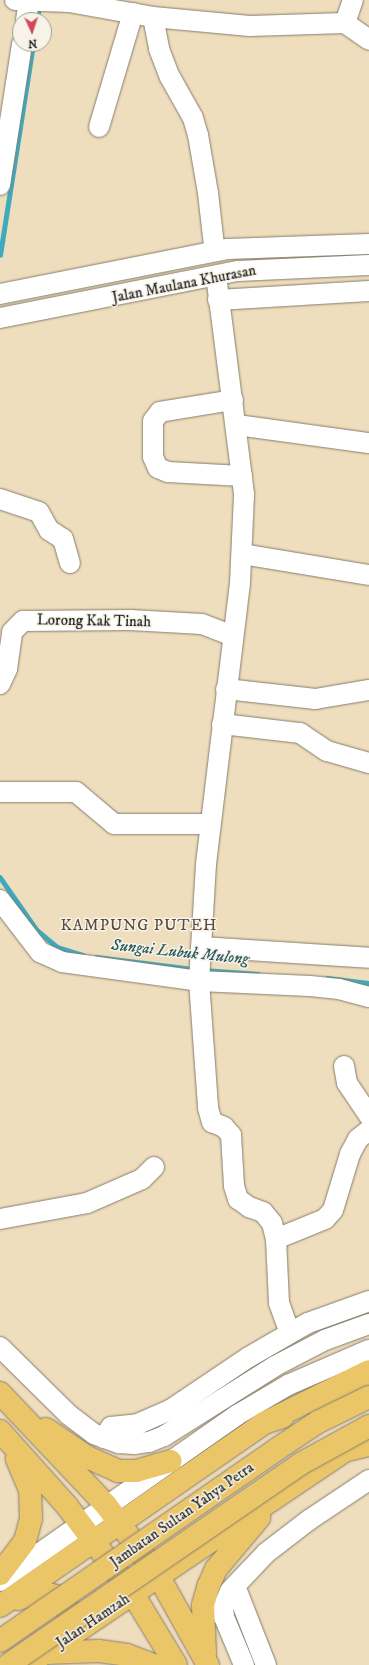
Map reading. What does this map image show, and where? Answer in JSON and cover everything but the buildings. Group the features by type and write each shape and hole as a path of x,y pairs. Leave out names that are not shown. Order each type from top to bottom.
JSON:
{"main road":[{"path":"1,1605 264,1423 369,1371"},
{"path":"264,1423 369,1388"},
{"name":"Jambatan Sultan Yahya Petra","path":"0,1641 277,1449 318,1422 369,1397"},
{"path":"5,1399 103,1466 118,1471 136,1471 171,1461"},
{"path":"5,1399 106,1505 159,1577 207,1664"},
{"name":"Jambatan Sultan Yahya Petra","path":"8,1665 300,1464 333,1444 369,1426"},
{"name":"Jalan Hamzah","path":"28,1665 369,1434"},
{"path":"4,1436 94,1541 133,1594 176,1665"},
{"path":"0,1574 25,1541 32,1504 30,1490 4,1436"},
{"path":"347,1450 369,1445"},
{"path":"207,1664 202,1627 203,1605 208,1587 216,1569 277,1497"},
{"path":"1,1605 40,1592 56,1596 63,1601 70,1615 69,1627 46,1653"},
{"path":"46,1653 99,1651 127,1654 153,1665"}],"street":[{"path":"15,0 83,3 153,17 250,26 345,23 369,40"},
{"path":"27,12 29,0"},
{"path":"345,23 352,0"},
{"path":"99,127 133,13"},
{"path":"153,17 159,49 170,77 193,118 198,135 208,194 214,246"},
{"path":"0,185 21,52"},
{"name":"Jalan Maulana Khurasan","path":"0,294 227,249 256,246 369,244"},
{"name":"Jalan Maulana Khurasan","path":"0,318 238,271 369,265"},
{"path":"290,1333 279,1303 276,1239 272,1223 263,1212 249,1207 238,1199 234,1186 231,1135 224,1127 212,1122 208,1108 199,978 210,824 242,554 244,495 237,425 217,292 369,291"},
{"path":"233,400 160,412 153,421 153,457 158,468 168,472 242,476"},
{"path":"237,425 369,443"},
{"path":"0,499 39,512 49,530 62,539 70,563"},
{"path":"242,554 369,575"},
{"name":"Lorong Kak Tinah","path":"0,684 7,669 12,632 23,621 130,620 202,624 233,636"},
{"path":"226,689 315,699 369,690"},
{"path":"222,724 300,733 327,751 369,763"},
{"path":"0,792 76,792 114,824 210,824"},
{"path":"0,900 40,952 62,962 199,978 339,989 369,998"},
{"path":"201,947 369,958"},
{"path":"344,1066 347,1083 369,1116"},
{"path":"276,1239 325,1219 333,1210 350,1154 358,1139 369,1130"},
{"path":"0,1219 87,1203 142,1179 154,1167"},
{"path":"104,1438 111,1427 138,1424 155,1419 290,1333 327,1314 369,1301"},
{"path":"0,1347 69,1416 94,1434 119,1443 134,1444 149,1442 164,1436 274,1366 324,1340 369,1324"},
{"path":"0,1581 106,1505 237,1415 288,1385 369,1350"},
{"path":"69,1416 119,1425"},
{"path":"244,1665 224,1616 225,1600 235,1586 272,1548 309,1520 369,1480"},
{"path":"235,1586 266,1665"}],"waterway":[{"name":"Sungai Lubuk Mulong","path":"38,12 39,6"},
{"name":"Sungai Lubuk Mulong","path":"0,255 32,52"},
{"name":"Sungai Lubuk Mulong","path":"0,877 37,930 57,947 83,955"},
{"name":"Sungai Lubuk Mulong","path":"96,957 194,969"},
{"name":"Sungai Lubuk Mulong","path":"203,970 258,974"},
{"name":"Sungai Lubuk Mulong","path":"327,978 369,983"}],"district":[{"name":"KAMPUNG PUTEH","path":"139,925"}]}
